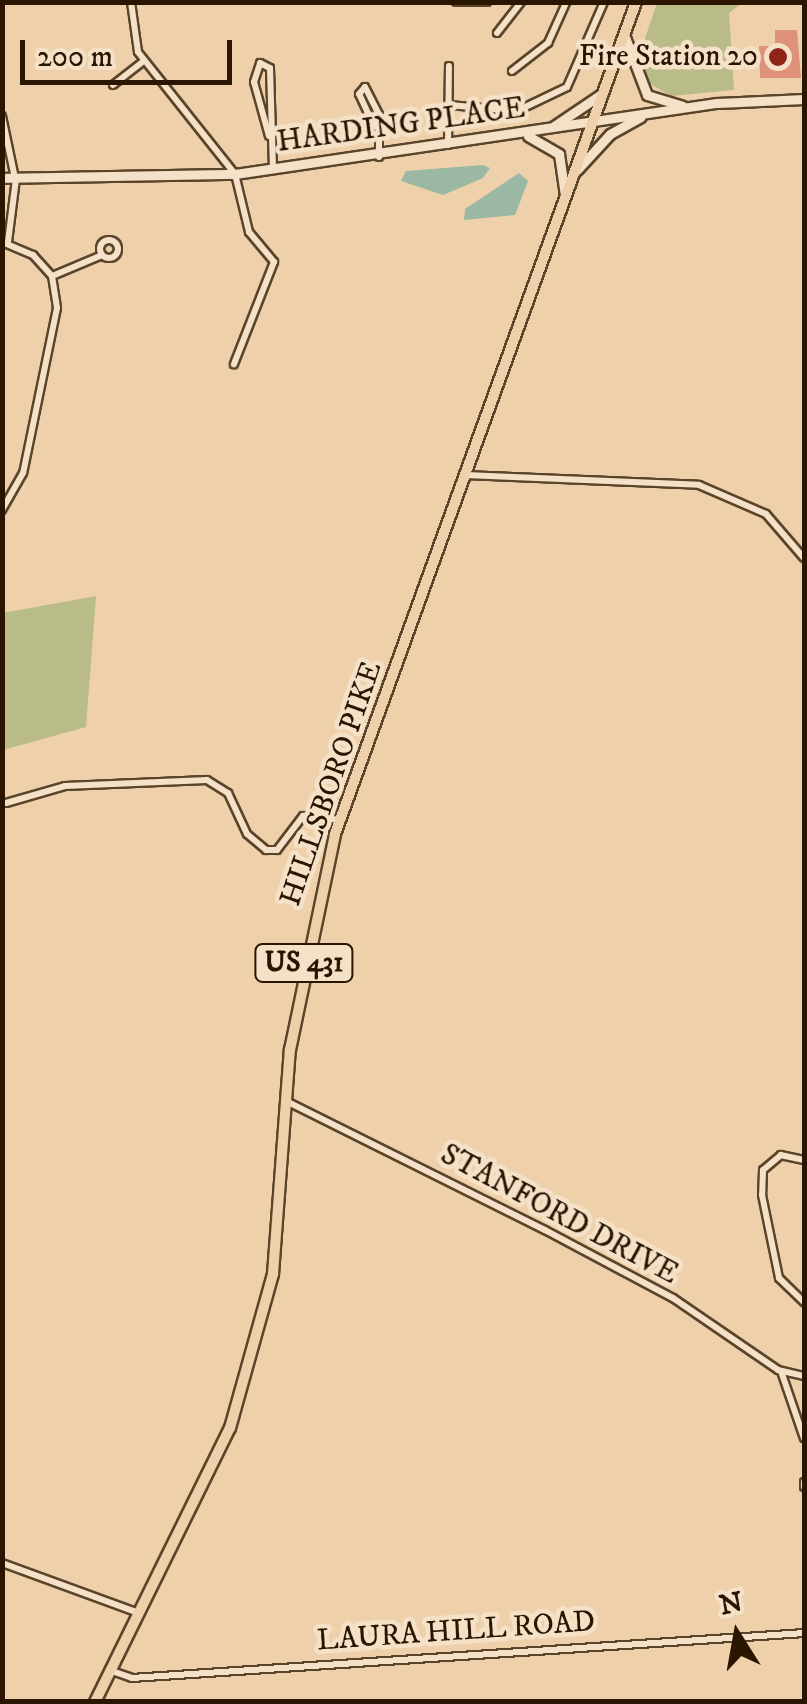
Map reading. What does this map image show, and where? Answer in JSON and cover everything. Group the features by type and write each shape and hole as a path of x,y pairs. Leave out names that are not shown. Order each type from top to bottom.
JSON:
{"main road":[{"name":"HILLSBORO PIKE","path":"94,1702 230,1428 255,1344 280,1228 286,1101 310,929 341,821 636,2"},
{"path":"625,37 646,95 690,107"},
{"path":"546,130 605,92"},
{"name":"HARDING PLACE","path":"2,178 235,174 379,157 690,107 804,98"},
{"path":"573,176 600,143 648,113"},
{"path":"520,135 548,141 560,154 565,196"}],"street":[{"path":"132,2 132,38 144,61 235,174 249,232 274,262 234,364"},
{"path":"456,2 487,2"},
{"path":"497,33 521,2"},
{"path":"512,71 548,44 566,2"},
{"path":"449,105 518,111 567,87 604,2"},
{"path":"114,85 144,61"},
{"path":"268,136 270,68 260,62 254,82 273,170"},
{"path":"448,146 449,66"},
{"path":"374,126 359,94 365,86 374,93 379,157"},
{"path":"2,116 16,179 5,242 52,276 57,308 27,455 2,510"},
{"path":"52,276 102,255"},
{"path":"466,475 720,490 766,514 804,558"},
{"path":"6,802 65,786 208,780 228,793 247,834 266,850 277,850 303,816 341,821"},
{"name":"STANFORD DRIVE","path":"286,1101 673,1298 782,1372 804,1376"},
{"path":"804,1160 781,1155 763,1170 762,1194 779,1278 804,1302"},
{"path":"782,1372 804,1438"},
{"path":"2,1564 140,1614"},
{"name":"LAURA HILL ROAD","path":"112,1670 132,1678 804,1633"}],"green space":[{"path":"657,3 742,3 729,13 734,90 671,96 649,83 639,56"},
{"path":"96,596 86,727 3,750 3,613"}],"shaded area":[{"path":"483,165 490,168 483,178 443,195 401,181 406,171"},
{"path":"519,173 528,181 515,215 464,220 465,209"}],"building":[{"name":"Fire Station 20","path":"775,30 797,30 801,78 760,78 759,46 775,46"}],"place":[{"name":"Fire Station 20","path":"778,57"}]}
